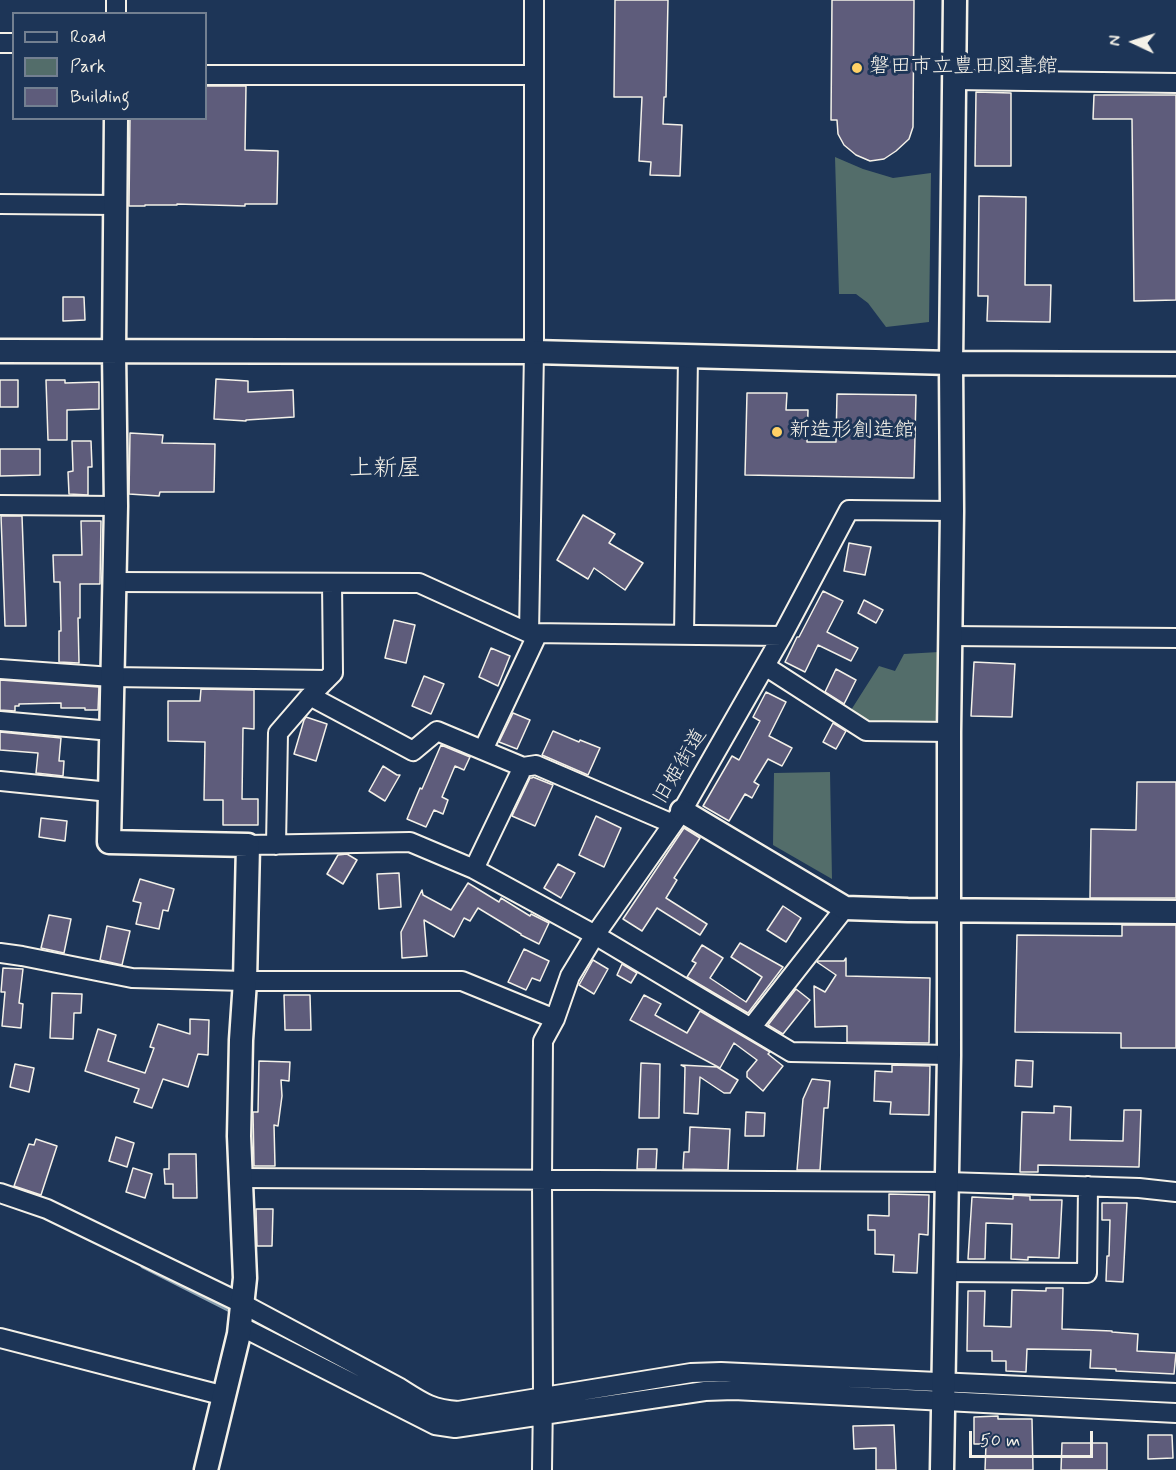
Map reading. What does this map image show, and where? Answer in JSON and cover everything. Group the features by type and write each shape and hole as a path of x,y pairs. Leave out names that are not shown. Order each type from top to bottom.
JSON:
{"street":[{"path":"483,750 534,633 534,0"},
{"path":"942,1470 949,1055 951,363 955,0"},
{"path":"207,75 533,75"},
{"path":"954,80 1176,83"},
{"path":"116,120 114,351 116,506 109,842 248,845 410,842 474,869 595,935 790,1052 949,1055"},
{"path":"0,204 115,205"},
{"path":"0,351 534,352 951,363 1176,364"},
{"path":"684,635 688,356"},
{"path":"0,505 116,506"},
{"name":"旧姫街道","path":"542,1180 543,1041 555,1019 570,976 595,935 678,818 782,636 849,510 952,511"},
{"path":"115,582 419,583 534,633 782,636"},
{"path":"276,845 278,733 333,673 332,583"},
{"path":"950,636 1176,638"},
{"path":"765,666 866,731 949,732"},
{"path":"0,669 112,677 326,680"},
{"path":"310,696 413,751 437,731 523,767 536,765 678,818 845,908 1176,912"},
{"path":"0,722 111,730"},
{"path":"474,869 523,767"},
{"path":"0,781 110,792"},
{"path":"206,1470 242,1315 245,1278 240,1136 248,845"},
{"path":"751,1028 845,908"},
{"path":"0,953 132,978 244,981 462,981 555,1019"},
{"path":"242,1178 947,1182 1139,1188 1176,1192"},
{"path":"542,1180 542,1470"},
{"path":"945,1272 1087,1273 1088,1186"},
{"path":"0,1193 47,1209 242,1315 435,1425 454,1428 691,1373 721,1372 1176,1413"},
{"path":"0,1338 225,1396"},
{"path":"943,1392 1176,1393"}],"green space":[{"path":"835,157 893,178 931,173 929,322 886,327 868,303 856,294 839,294"},
{"path":"939,652 941,732 866,731 846,718 879,666 895,671 904,654"},
{"path":"830,772 832,879 773,845 774,773"}],"building":[{"path":"615,0 668,0 666,97 664,97 663,124 682,125 680,176 650,175 651,162 639,161 642,97 614,97"},
{"path":"832,0 914,0 913,127 909,139 884,159 870,161 856,155 844,145 838,134 837,120 831,120"},
{"path":"207,86 246,86 245,150 278,151 277,204 129,206 130,120 207,120"},
{"path":"976,92 1011,93 1011,166 975,166"},
{"path":"1094,95 1176,95 1176,300 1134,301 1132,119 1093,119"},
{"path":"979,196 1026,197 1025,285 1051,285 1050,322 987,321 988,296 978,296"},
{"path":"63,297 84,297 85,320 63,321"},
{"path":"216,379 248,381 248,392 293,390 294,417 246,421 214,419"},
{"path":"0,380 18,380 18,407 0,407"},
{"path":"46,380 65,380 65,383 99,382 99,409 67,410 67,440 48,440"},
{"name":"新造形創造館","path":"747,393 787,393 786,410 808,410 807,442 836,442 837,394 916,395 914,478 745,475"},
{"path":"130,433 163,435 162,443 215,444 214,492 160,492 159,496 129,494"},
{"path":"72,441 91,441 92,467 88,467 88,495 69,494 68,472 73,471"},
{"path":"0,449 40,449 40,475 0,476"},
{"path":"583,515 615,534 609,543 643,563 625,590 594,568 588,579 557,560"},
{"path":"1,516 22,516 26,626 5,626"},
{"path":"81,521 101,521 100,584 80,584 79,663 59,662 60,582 54,582 53,555 82,555"},
{"path":"849,543 871,547 865,575 844,571"},
{"path":"823,591 843,601 827,632 858,648 851,661 818,645 805,672 785,662"},
{"path":"864,600 883,610 876,623 858,613"},
{"path":"394,620 415,625 406,663 385,658"},
{"path":"491,648 510,656 498,686 479,677"},
{"path":"974,662 1015,664 1012,717 971,716"},
{"path":"836,669 856,680 844,704 825,692"},
{"path":"424,676 444,684 431,714 412,706"},
{"path":"0,680 99,687 98,710 61,708 61,703 19,704 15,706 15,711 0,710"},
{"path":"201,689 254,690 254,729 243,728 242,799 258,799 258,825 223,825 223,800 204,800 205,742 168,741 168,701 200,701"},
{"path":"766,692 786,702 769,736 792,748 782,766 768,759 754,782 759,785 752,798 745,794 729,821 703,806 732,756 739,760 760,721 753,717"},
{"path":"513,713 530,720 517,749 499,742"},
{"path":"306,717 327,724 316,761 294,754"},
{"path":"833,723 846,731 836,749 823,742"},
{"path":"553,731 600,748 588,775 542,755"},
{"path":"0,732 61,738 59,761 64,761 63,776 36,773 38,753 0,750"},
{"path":"441,745 470,757 464,770 455,766 442,797 448,800 443,814 434,810 426,827 407,819"},
{"path":"383,766 400,775 385,801 369,791"},
{"path":"533,777 553,785 535,826 512,816 530,778"},
{"path":"1137,782 1176,782 1176,898 1090,898 1091,829 1136,830"},
{"path":"596,816 621,828 604,867 579,855"},
{"path":"41,818 67,821 65,841 39,837"},
{"path":"684,828 700,838 674,878 677,880 666,898 707,924 700,935 657,908 642,931 623,919"},
{"path":"347,854 357,860 343,884 327,874 338,855"},
{"path":"558,864 575,873 561,898 544,888"},
{"path":"399,873 401,907 379,909 377,874"},
{"path":"140,879 174,889 168,911 163,910 159,929 136,924 141,903 133,901"},
{"path":"468,883 499,902 501,898 530,916 531,914 549,923 539,944 478,908 470,921 464,918 454,937 424,920 427,956 402,958 401,932 422,890 423,895 451,910"},
{"path":"783,906 801,918 786,942 767,930"},
{"path":"49,915 71,919 64,953 41,948"},
{"path":"1122,925 1176,925 1176,1048 1121,1048 1121,1033 1015,1032 1017,935 1122,936"},
{"path":"107,926 130,931 122,965 100,960"},
{"path":"740,943 783,967 748,1013 687,977 696,963 692,961 702,945 723,958 710,978 746,1002 762,977 731,957"},
{"path":"524,949 549,961 540,981 532,978 526,990 508,982"},
{"path":"846,958 846,976 930,978 929,1043 847,1042 847,1026 815,1027 814,986 825,992 836,975 817,962 844,961"},
{"path":"593,960 608,969 594,994 579,985"},
{"path":"622,964 637,973 631,983 617,975"},
{"path":"3,968 23,969 19,1003 23,1004 21,1028 2,1026 5,992 1,992"},
{"path":"796,989 810,1000 783,1034 768,1025"},
{"path":"52,993 82,994 81,1013 74,1013 73,1039 50,1038"},
{"path":"284,995 310,995 311,1030 285,1030"},
{"path":"644,995 661,1004 655,1015 687,1033 700,1011 770,1052 768,1054 783,1066 763,1091 747,1077 747,1072 757,1060 734,1043 720,1068 630,1020"},
{"path":"190,1019 209,1020 208,1055 198,1054 188,1087 163,1079 152,1108 134,1102 139,1089 85,1071 98,1029 116,1035 108,1061 145,1073 154,1048 150,1047 158,1024 190,1034"},
{"path":"1016,1060 1033,1061 1032,1087 1015,1086"},
{"path":"259,1061 290,1062 289,1081 281,1080 282,1096 278,1126 274,1125 275,1166 254,1166 253,1112 258,1112"},
{"path":"641,1063 660,1064 659,1118 639,1118"},
{"path":"15,1064 34,1068 29,1092 10,1087"},
{"path":"681,1065 717,1067 738,1080 730,1093 724,1093 700,1077 698,1114 684,1113 685,1067"},
{"path":"892,1065 930,1066 929,1115 890,1114 891,1102 874,1101 875,1071 892,1072"},
{"path":"812,1079 830,1081 828,1108 824,1108 820,1170 797,1170 803,1099"},
{"path":"1054,1106 1071,1107 1070,1140 1123,1141 1124,1110 1141,1110 1139,1167 1038,1165 1038,1172 1020,1172 1022,1112 1054,1113"},
{"path":"746,1112 765,1113 764,1136 745,1136"},
{"path":"690,1127 730,1129 728,1170 683,1169 684,1152 689,1152"},
{"path":"116,1137 134,1143 127,1167 109,1161"},
{"path":"36,1139 57,1146 41,1195 14,1186 29,1144 34,1145"},
{"path":"638,1149 657,1149 656,1169 637,1169"},
{"path":"169,1154 196,1154 197,1198 173,1198 173,1184 165,1184 164,1169 169,1169"},
{"path":"133,1168 152,1174 145,1198 126,1192"},
{"path":"889,1194 929,1195 928,1235 919,1234 917,1273 893,1272 894,1255 875,1254 875,1230 868,1230 868,1215 889,1216"},
{"path":"1013,1195 1030,1196 1030,1200 1062,1200 1059,1258 1011,1259 1012,1224 986,1223 985,1259 968,1259 972,1197 1013,1199"},
{"path":"1102,1203 1127,1203 1123,1282 1106,1281 1110,1220 1102,1220"},
{"path":"256,1209 273,1209 272,1246 257,1246"},
{"path":"1046,1288 1063,1288 1062,1329 1138,1334 1137,1351 1176,1353 1174,1374 1090,1368 1091,1350 1027,1349 1026,1372 1006,1371 1006,1361 992,1361 992,1351 967,1351 968,1291 985,1291 984,1326 1011,1327 1012,1290 1046,1291"},
{"path":"998,1416 998,1419 1032,1419 1033,1470 985,1470 986,1444 974,1444 974,1417"},
{"path":"894,1425 896,1470 876,1470 876,1448 854,1449 853,1426"},
{"path":"1148,1435 1172,1435 1173,1458 1148,1459"},
{"path":"1062,1443 1107,1443 1107,1470 1061,1470"}],"waterway":[{"path":"143,1266 236,1313"},
{"path":"579,1401 700,1383"}],"place":[{"name":"磐田市立豊田図書館","path":"857,68"},
{"name":"新造形創造館","path":"777,432"}],"district":[{"name":"上新屋","path":"385,470"}]}
